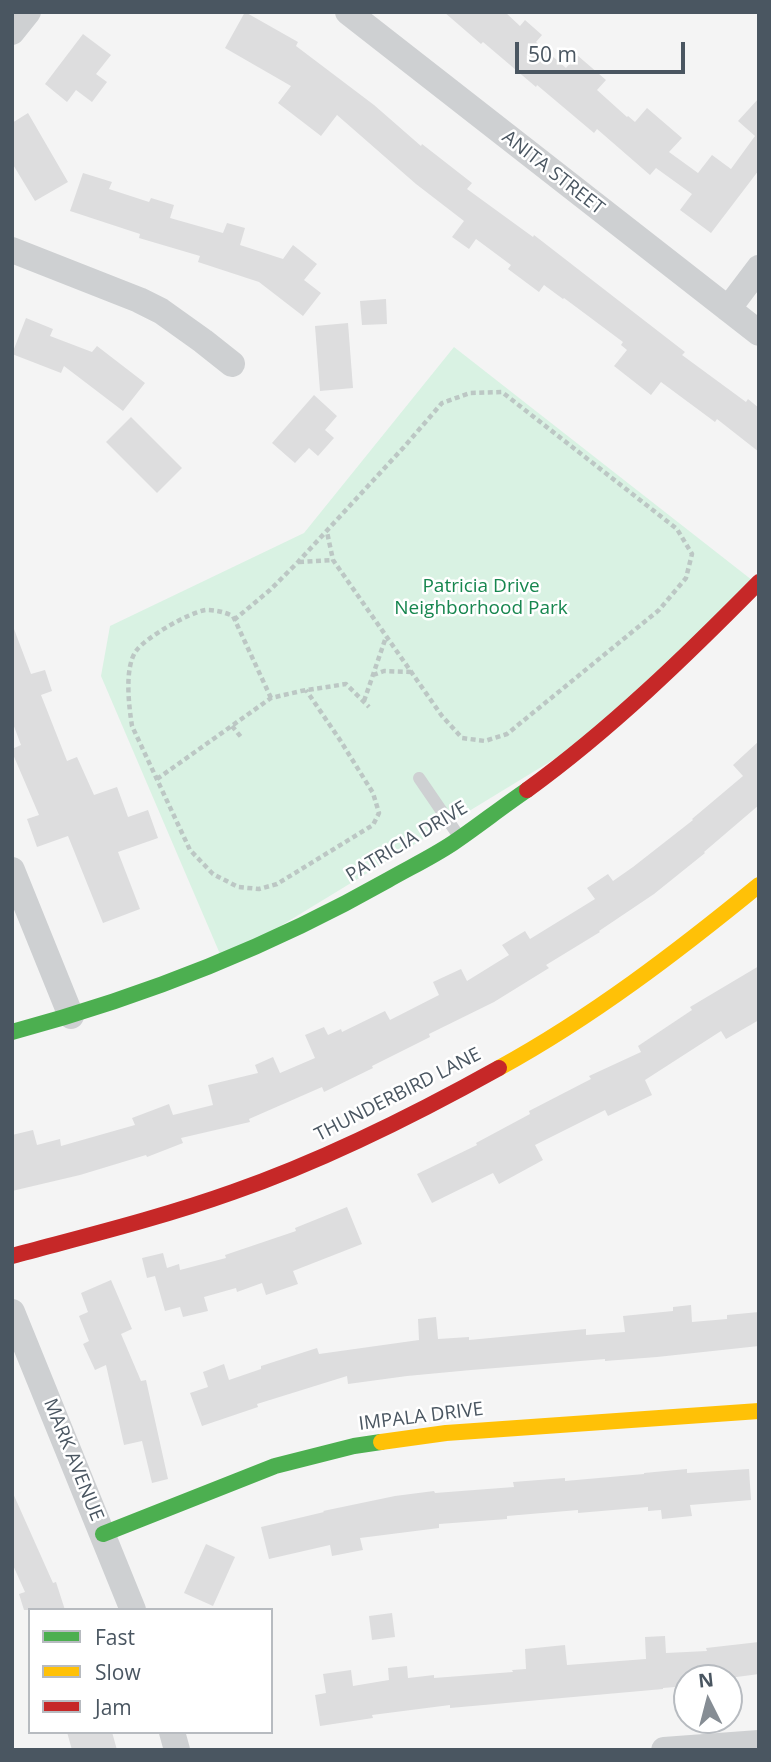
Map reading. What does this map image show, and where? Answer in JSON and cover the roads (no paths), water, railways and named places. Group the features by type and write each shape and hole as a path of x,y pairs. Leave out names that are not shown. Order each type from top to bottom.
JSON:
{"street":[{"path":"12,32 28,12"},
{"name":"ANITA STREET","path":"348,12 759,334"},
{"path":"12,250 161,311 232,364"},
{"path":"728,309 759,268"},
{"name":"PATRICIA DRIVE","path":"12,1032 71,1016 202,970 291,930 378,886 460,838 555,769 607,727 695,647 759,582"},
{"path":"12,870 71,1016"},
{"name":"THUNDERBIRD LANE","path":"12,1256 139,1222 236,1191 348,1146 403,1120 467,1087 605,1003 660,965 759,885"},
{"name":"MARK AVENUE","path":"12,1312 132,1608"},
{"name":"IMPALA DRIVE","path":"103,1534 275,1466 354,1446 446,1433 759,1411"},
{"path":"664,1750 759,1743"}],"lane":[{"path":"419,778 460,838"}],"park label":[{"name":"Patricia Drive Neighborhood Park","path":"481,598"}]}
